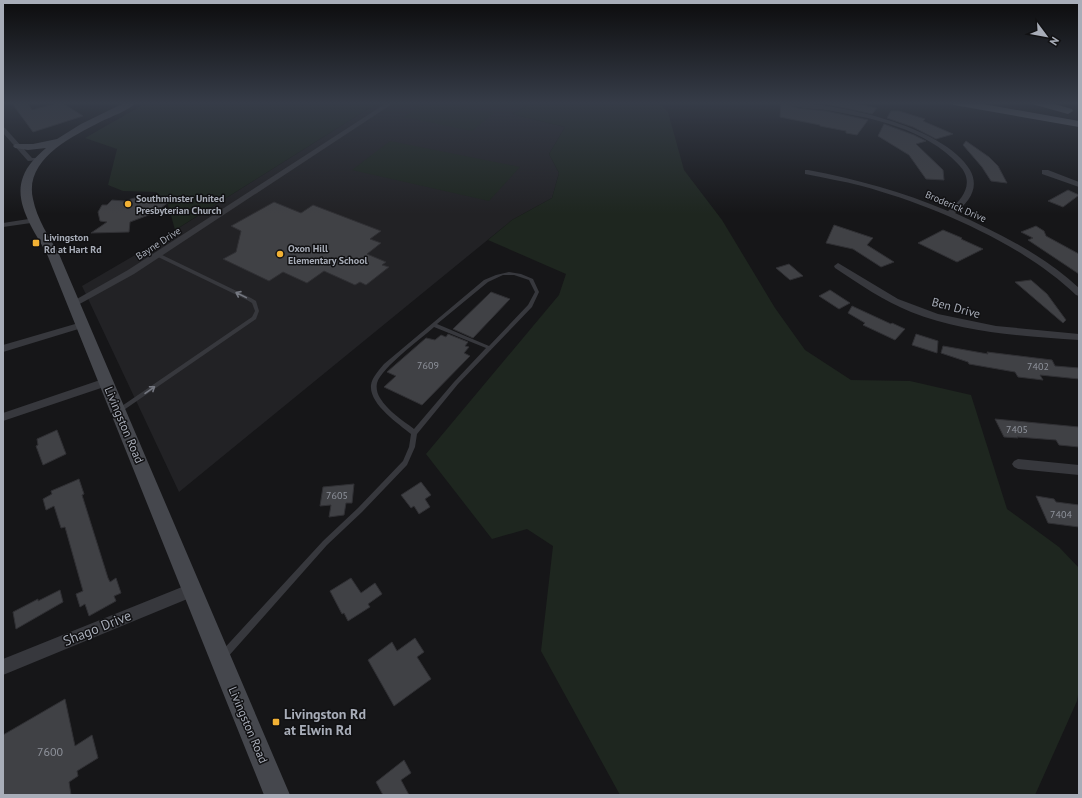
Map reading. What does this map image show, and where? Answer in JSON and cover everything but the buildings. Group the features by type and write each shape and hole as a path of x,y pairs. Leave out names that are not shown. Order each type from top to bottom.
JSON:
{"main road":[{"name":"Livingston Road","path":"63,139 39,159 28,177 26,188 29,206 53,254 277,795"},
{"path":"18,146 23,148 60,141"}],"street":[{"path":"12,139 30,160 39,159"},
{"name":"Bayne Drive","path":"73,304 106,287 158,255 335,139"},
{"path":"930,139 946,148 962,164 971,181 970,190 966,198 949,214"},
{"name":"Broderick Drive","path":"808,172 841,178 884,189 949,214 996,236 1025,252 1059,276 1079,293"},
{"path":"1045,172 1079,185"},
{"path":"3,225 35,220"},
{"name":"Ben Drive","path":"838,266 881,293 914,309 935,316 995,330 1079,337"},
{"path":"3,349 82,325"},
{"path":"3,417 106,382"},
{"path":"1018,464 1079,470"},
{"name":"Shago Drive","path":"3,667 192,590"}],"lane":[{"path":"118,412 254,318 257,311 254,302 249,299 158,255"},
{"path":"220,659 326,543 405,463 412,447 414,433 456,383 530,306 537,292 531,279 517,273 496,275 486,281 386,365 374,383 374,392 391,416 414,433"},
{"path":"434,325 490,348"}],"shaded area":[{"path":"89,139 320,139 175,230 167,201 156,192 123,191 108,185 117,149"},
{"path":"320,139 558,139 549,154 559,173 552,198 512,220 179,492 82,286 142,251"},
{"path":"558,139 676,139 684,170 722,220 775,308 805,350 851,380 910,381 971,395 1007,509 1059,547 1079,568 1079,689 1077,701 1035,795 620,795 541,651 553,546 527,529 492,539 426,454 559,295 566,274 488,240 512,220 552,198 559,173 549,154"},
{"path":"390,141 520,167 489,201 352,170"}],"place":[{"name":"Southminster United Presbyterian Church","path":"128,204"},
{"name":"Livingston Rd at Hart Rd","path":"36,243"},
{"name":"Oxon Hill Elementary School","path":"280,254"},
{"name":"Livingston Rd at Elwin Rd","path":"276,722"}]}
